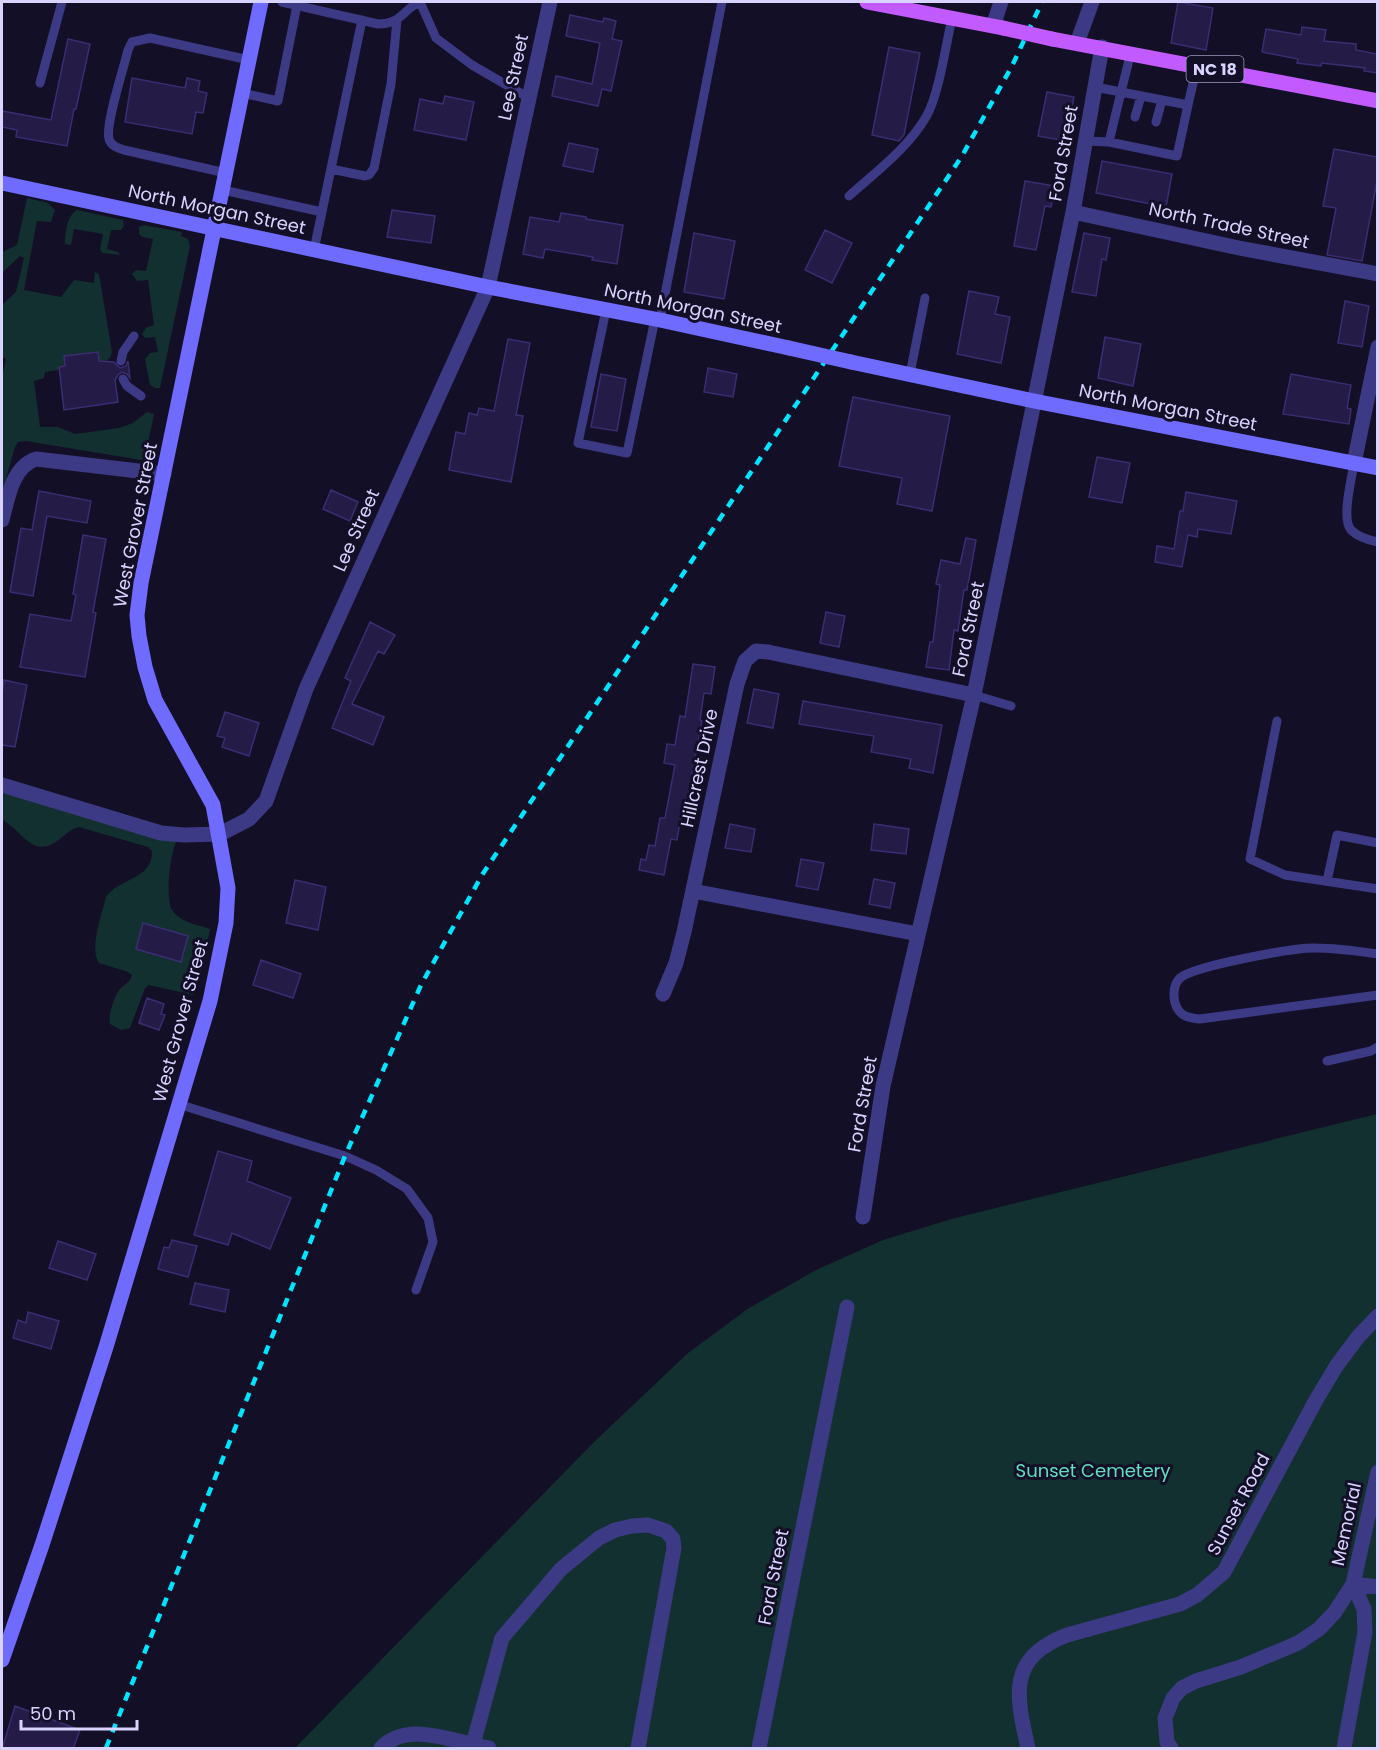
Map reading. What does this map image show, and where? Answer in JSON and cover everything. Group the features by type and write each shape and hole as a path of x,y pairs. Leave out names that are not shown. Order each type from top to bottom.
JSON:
{"main road":[{"name":"NC 18","path":"867,2 1377,101"}],"street":[{"name":"West Grover Street","path":"2,1660 39,1555 102,1358 210,1001 226,924 228,888 213,805 155,699 145,667 137,615 141,583 261,2"},
{"name":"Lee Street","path":"2,784 161,833 184,835 219,834 249,819 266,801 306,689 488,287 550,2"},
{"path":"998,27 1001,2"},
{"path":"1077,43 1092,2"},
{"name":"Ford Street","path":"863,1217 883,1086 974,695 1072,212 1102,47"},
{"name":"North Morgan Street","path":"2,183 488,287 789,348 1034,402 1377,468"},
{"name":"North Trade Street","path":"1072,212 1239,248 1377,274"},
{"path":"1354,463 1377,347"},
{"path":"2,520 18,472 30,461 36,459 45,458 164,474"},
{"name":"Hillcrest Drive","path":"693,891 737,684 745,661 756,651 974,695"},
{"path":"663,994 676,963 693,891 918,934"},
{"name":"Ford Street","path":"759,1749 847,1307"},
{"name":"Sunset Road","path":"1028,1749 1019,1699 1019,1685 1028,1661 1038,1649 1052,1640 1180,1604 1197,1595 1224,1572 1331,1374 1358,1337 1377,1316"},
{"name":"Memorial","path":"1353,1584 1377,1473"},
{"path":"472,1747 502,1638 561,1569 599,1538 615,1530 648,1525 666,1531 673,1539 674,1557 638,1749"},
{"path":"1353,1584 1377,1587"},
{"path":"1171,1749 1167,1742 1165,1718 1173,1698 1182,1688 1298,1643 1319,1629 1335,1612 1353,1584"},
{"path":"1344,1749 1365,1632 1364,1609 1353,1584"},
{"path":"381,1749 396,1737 404,1734 437,1737 472,1747 489,1749"}],"lane":[{"path":"40,83 62,2"},
{"path":"282,2 388,24 398,20 410,6 420,2 436,38 472,65 529,98"},
{"path":"606,310 578,443 627,453 657,320 722,2"},
{"path":"242,93 278,101 297,5"},
{"path":"849,196 909,141 927,116 952,18"},
{"path":"314,250 362,20"},
{"path":"331,169 365,176 369,175 374,168 391,84 398,20"},
{"path":"226,173 124,150 113,145 109,138 110,125 128,50 132,42 150,38 249,60"},
{"path":"1109,142 1131,52"},
{"path":"1085,141 1129,145 1178,156 1197,66"},
{"path":"1095,87 1188,105"},
{"path":"1135,117 1141,96"},
{"path":"1156,122 1162,100"},
{"path":"1129,145 1131,135"},
{"path":"1150,150 1153,140"},
{"path":"223,190 322,212"},
{"path":"910,374 925,298"},
{"path":"121,361 123,352 134,336"},
{"path":"123,379 127,386 141,396"},
{"path":"1354,463 1347,523 1358,535 1377,542"},
{"path":"974,695 1011,706"},
{"path":"1277,721 1250,859 1285,875 1377,889"},
{"path":"1328,881 1337,835 1377,843"},
{"path":"1377,954 1312,948 1285,951 1206,968 1182,976 1175,983 1174,991 1178,1010 1186,1017 1200,1019 1377,995"},
{"path":"1327,1061 1371,1051 1377,1047"},
{"path":"178,1104 345,1156 376,1170 407,1189 428,1218 433,1242 416,1290"}],"green space":[{"path":"27,198 48,203 55,210 51,222 37,221 24,290 61,297 74,280 94,283 95,272 99,274 112,352 110,358 105,362 99,361 98,352 64,356 65,366 59,367 59,370 45,372 44,378 34,381 40,427 58,427 75,434 119,428 133,423 147,412 154,414 145,458 141,460 26,441 18,442 2,493 2,377 6,359 2,357 2,305 16,292 24,258 20,256 2,273 2,252 17,245"},
{"path":"77,210 123,220 124,226 121,230 111,230 107,249 118,252 120,255 102,253 100,249 103,234 74,229 71,245 65,244 69,220"},
{"path":"144,225 182,232 181,236 188,239 190,246 160,388 150,385 145,359 150,353 158,352 155,337 145,338 142,334 146,328 154,325 148,280 137,281 132,274 136,270 146,271 153,239 142,237 139,234 139,227"},
{"path":"2,791 177,840 169,875 172,910 184,920 210,929 203,965 193,995 149,985 145,988 130,1028 121,1030 110,1024 115,997 132,975 99,963 95,949 99,921 106,897 118,886 147,868 151,861 152,851 148,847 79,827 46,846 32,844 2,820"},
{"name":"Sunset Cemetery","path":"1377,1114 1377,1748 295,1748 594,1442 688,1353 749,1308 816,1270 883,1240 955,1218"}],"building":[{"path":"1178,2 1213,8 1206,50 1171,43"},
{"path":"570,15 603,22 604,18 616,21 612,39 622,41 611,91 602,89 598,106 552,96 556,76 592,84 600,43 566,36"},
{"path":"1302,27 1326,30 1324,41 1356,44 1356,50 1377,54 1377,73 1364,71 1365,68 1322,63 1321,66 1297,63 1298,59 1262,52 1266,29 1301,35"},
{"path":"68,39 90,44 67,146 16,137 17,130 2,127 2,111 51,120"},
{"path":"889,47 920,53 904,135 899,141 872,135"},
{"path":"132,78 185,88 187,78 200,81 198,91 207,93 203,113 196,112 192,134 125,122"},
{"path":"1047,92 1074,97 1065,141 1038,136"},
{"path":"445,96 474,102 466,140 414,130 420,99 443,104"},
{"path":"569,143 598,149 593,172 563,166"},
{"path":"1334,149 1377,157 1377,181 1362,261 1327,255 1336,208 1323,206"},
{"path":"1102,161 1172,174 1166,207 1096,193"},
{"path":"1025,181 1055,186 1051,207 1045,206 1036,250 1014,246"},
{"path":"392,210 435,216 431,243 387,237"},
{"path":"561,213 623,225 617,264 592,260 593,257 545,249 543,258 523,254 530,217 559,222"},
{"path":"825,230 852,243 832,283 805,270"},
{"path":"694,233 735,241 724,299 684,292"},
{"path":"1084,233 1110,238 1106,260 1102,259 1096,296 1072,292"},
{"path":"969,291 999,297 995,314 1010,317 1001,363 957,354"},
{"path":"1345,301 1369,306 1362,347 1338,343"},
{"path":"1105,337 1141,344 1133,386 1098,378"},
{"path":"508,339 530,343 516,415 523,416 511,482 449,470 456,432 465,434 469,413 477,415 479,408 494,411"},
{"path":"98,352 99,361 114,362 120,368 126,366 128,361 130,378 122,372 115,380 118,402 64,410 59,367 65,366 64,356"},
{"path":"708,368 737,374 733,397 704,392"},
{"path":"601,374 626,379 617,431 591,427"},
{"path":"1291,374 1351,385 1347,408 1351,409 1349,424 1283,414"},
{"path":"853,397 950,416 932,511 897,504 902,478 839,466"},
{"path":"1097,457 1130,463 1122,503 1089,497"},
{"path":"331,490 358,502 350,521 323,509"},
{"path":"39,491 91,501 87,523 47,516 33,596 10,592 21,528 32,530"},
{"path":"1186,492 1237,501 1231,534 1198,529 1197,537 1188,535 1182,567 1155,562 1157,546 1174,549 1180,511 1183,511"},
{"path":"83,535 106,539 93,612 96,613 85,677 20,667 30,614 71,621"},
{"path":"966,538 976,540 967,590 964,590 958,631 954,630 949,670 926,667 930,642 933,642 940,585 936,584 941,560 960,564"},
{"path":"826,612 845,616 839,647 820,643"},
{"path":"370,622 395,635 384,654 378,651 352,704 384,717 373,745 332,728 351,681 345,678"},
{"path":"693,664 715,667 711,694 704,693 700,720 702,721 686,805 683,804 677,840 671,839 664,875 639,870 641,859 646,860 649,845 655,846 660,818 665,818 675,765 664,763 667,744 675,745 680,716 685,717"},
{"path":"4,680 27,685 15,747 2,745"},
{"path":"754,689 779,694 773,728 747,723"},
{"path":"803,701 942,725 933,773 909,768 911,759 871,752 874,736 799,724"},
{"path":"225,712 259,723 249,756 222,747 225,738 217,736"},
{"path":"730,824 755,829 751,852 725,848"},
{"path":"874,824 909,829 906,854 871,850"},
{"path":"801,859 824,863 818,890 796,886"},
{"path":"874,879 895,883 890,908 869,904"},
{"path":"295,880 326,887 318,930 286,923"},
{"path":"143,923 188,936 181,962 136,949"},
{"path":"261,960 301,974 293,998 253,985"},
{"path":"147,998 164,1004 161,1014 165,1015 159,1030 139,1023"},
{"path":"218,1151 252,1161 247,1181 291,1198 270,1249 232,1233 228,1245 194,1235"},
{"path":"172,1240 197,1246 188,1277 158,1269 164,1247 169,1248"},
{"path":"58,1241 96,1254 87,1280 49,1268"},
{"path":"195,1283 229,1290 225,1312 190,1304"},
{"path":"28,1312 59,1321 51,1349 13,1338 18,1320 26,1323"},
{"path":"15,1706 80,1730 73,1749 2,1749"}],"railway":[{"path":"106,1748 345,1156 421,985 482,875 962,156 1012,66 1042,2"}]}
